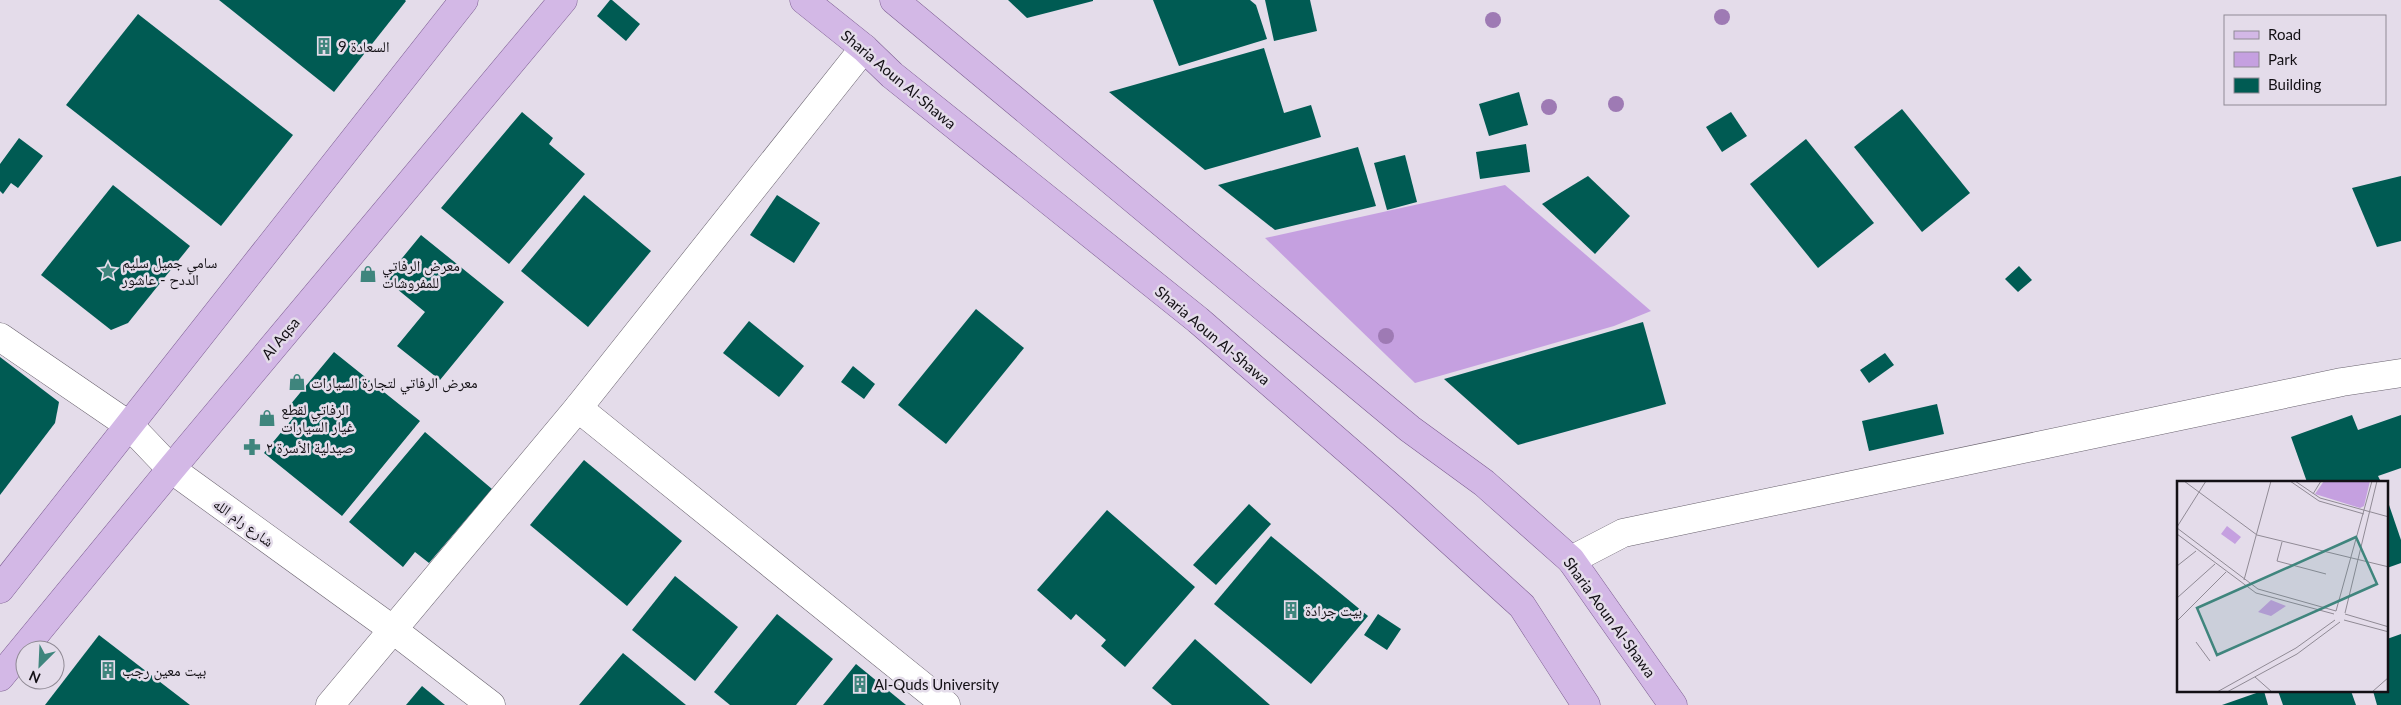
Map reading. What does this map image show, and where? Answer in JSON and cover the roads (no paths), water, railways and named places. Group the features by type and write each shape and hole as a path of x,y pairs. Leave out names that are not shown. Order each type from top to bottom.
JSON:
{"main road":[{"path":"0,589 464,0"},
{"name":"Al Aqsa","path":"0,677 171,468 563,0"},
{"name":"Sharia Aoun Al-Shawa","path":"804,0 864,48 892,75 1198,320 1466,555 1522,606 1586,705"},
{"name":"Sharia Aoun Al-Shawa","path":"894,0 1410,430 1484,483 1571,560 1673,705"}],"street":[{"path":"330,705 578,408 864,48"},
{"name":"شارع رام الله","path":"0,337 130,426 171,468 392,629 491,705"},
{"path":"1571,560 1623,534 2342,382 2401,374"},
{"path":"578,408 946,705"}],"place":[{"name":"السعادة 9","path":"324,46"},
{"name":"سامي جميل سليم الددح - عاشور","path":"108,271"},
{"name":"معرض الرفاتي للمفروشات","path":"368,274"},
{"name":"معرض الرفاتي لتجارة السيارات","path":"297,382"},
{"name":"الرفاتي لقطع غيار السيارات","path":"267,418"},
{"name":"صيدلية الأسرة ٢","path":"252,447"},
{"name":"بيت جرادة","path":"1291,610"},
{"name":"بيت معين رجب","path":"108,670"},
{"name":"Al-Quds University","path":"860,684"}]}
